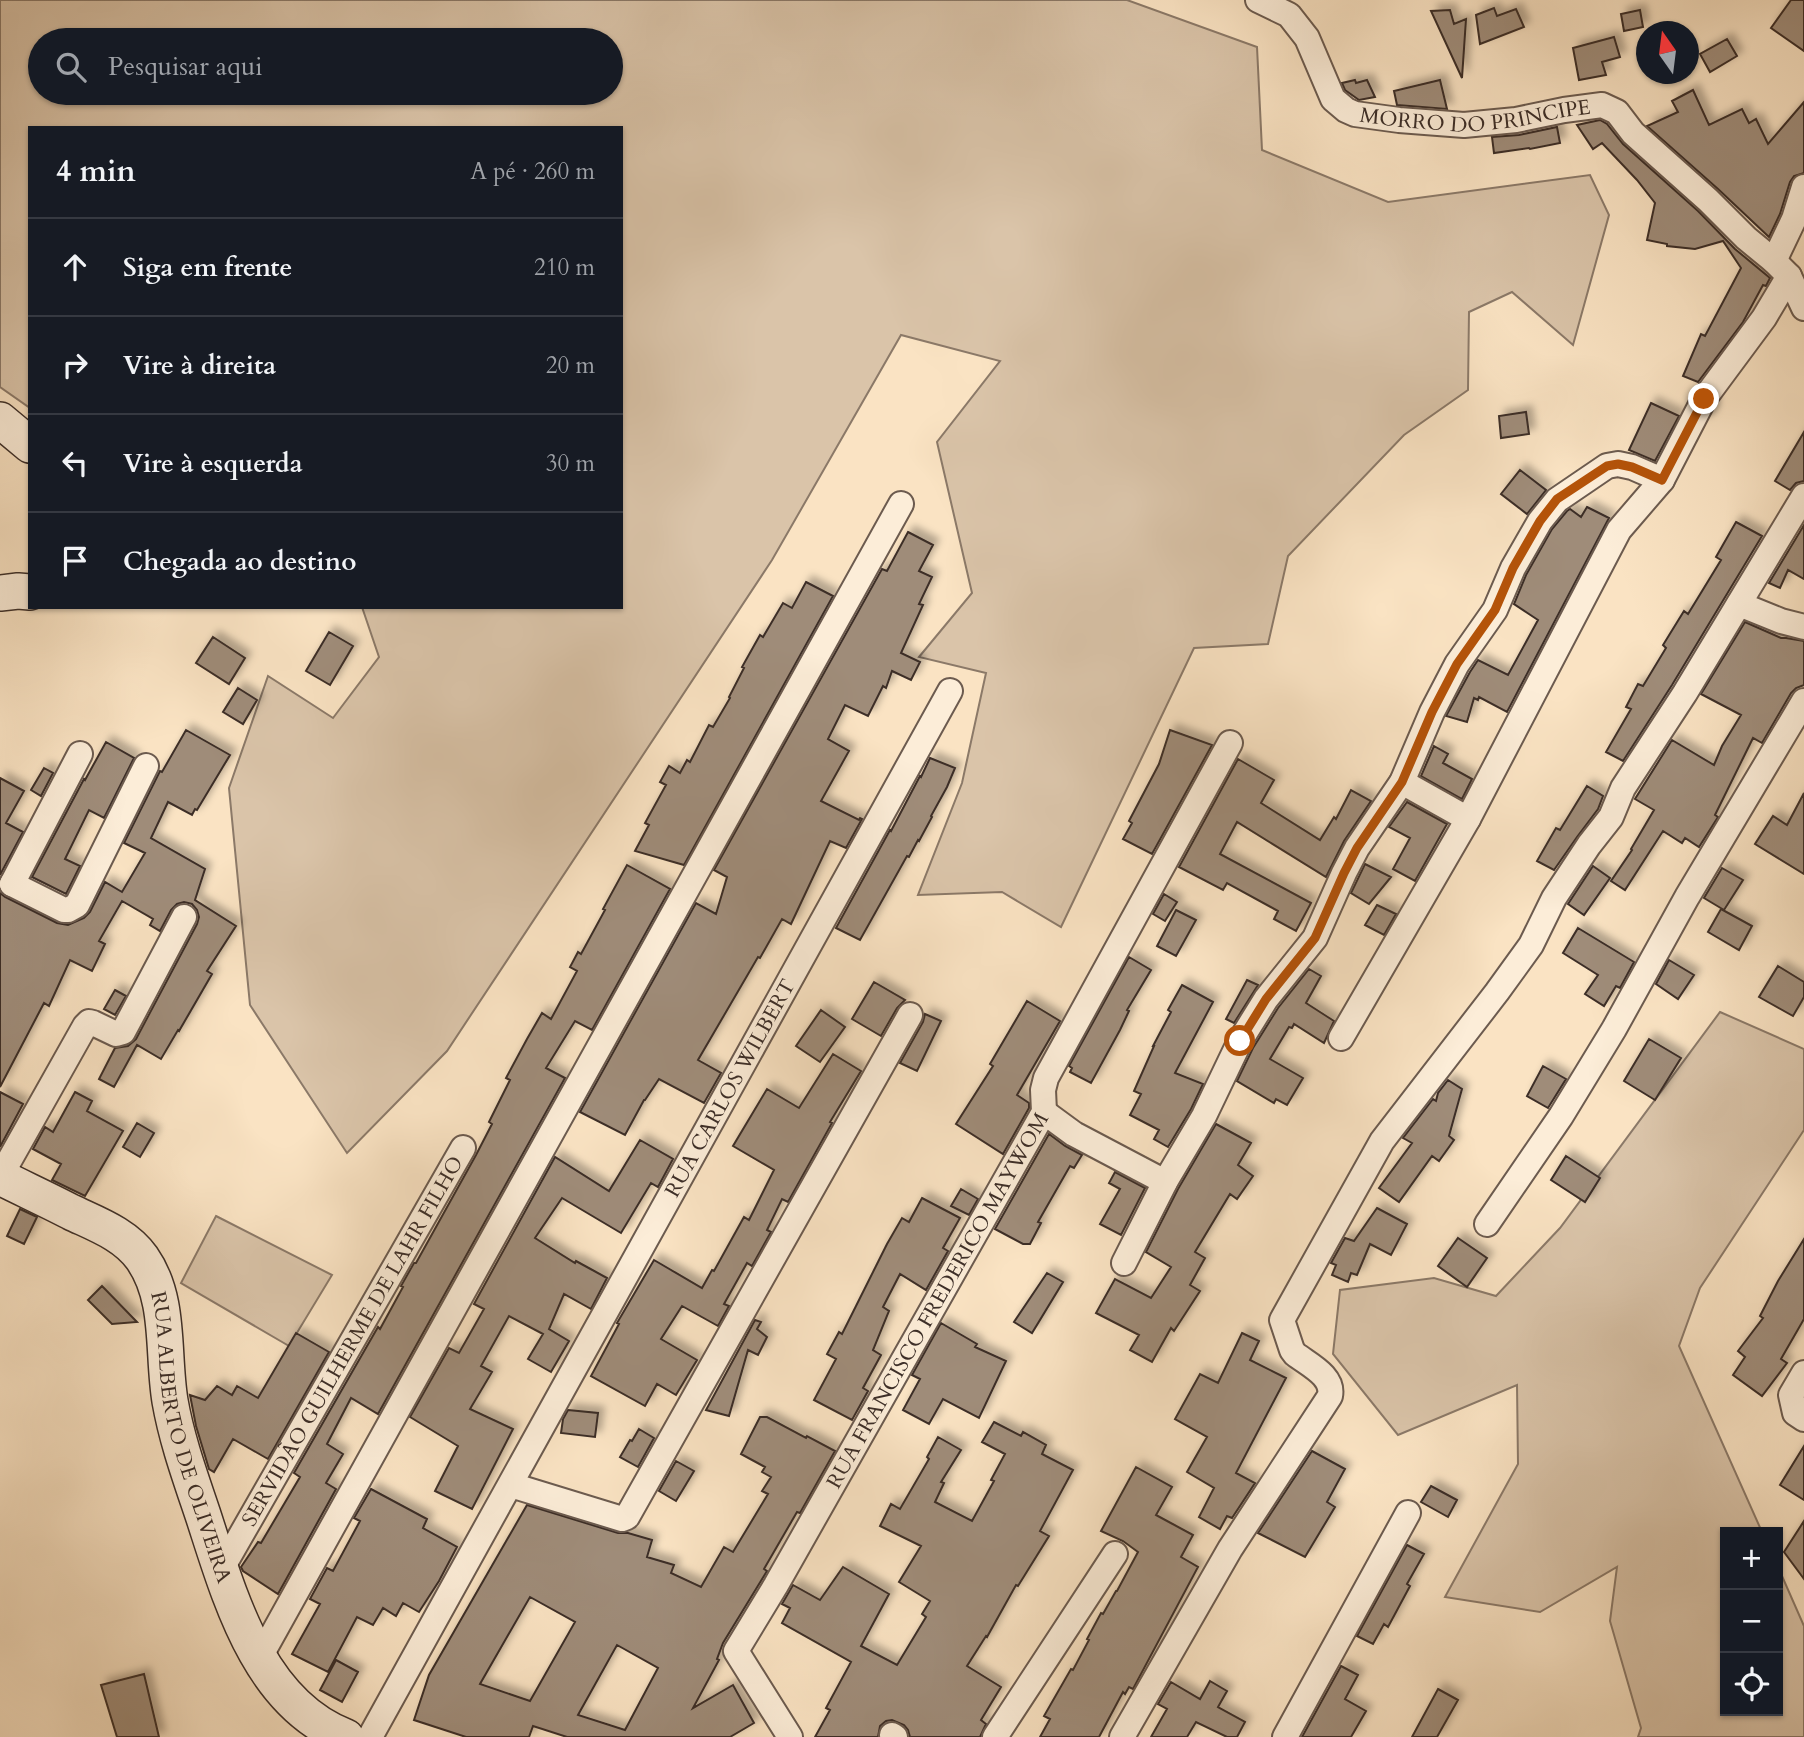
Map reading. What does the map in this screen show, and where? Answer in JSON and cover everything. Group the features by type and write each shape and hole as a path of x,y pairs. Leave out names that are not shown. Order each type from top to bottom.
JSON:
{"street":[{"name":"MORRO DO PRINCIPE","path":"1258,0 1289,15 1307,38 1333,99 1355,114 1464,125 1516,120 1602,105 1616,112 1633,134 1708,200 1746,239 1782,268 1804,308"},
{"path":"1341,1038 1468,819 1619,530 1662,480 1704,399 1764,318 1782,268 1804,187"},
{"path":"0,420 28,443"},
{"path":"1124,1263 1164,1182 1204,1116 1240,1041 1266,999 1315,938 1357,848 1402,782 1432,712 1457,664 1495,610 1518,559 1540,521 1557,499 1607,466 1618,464 1632,467 1662,480"},
{"path":"1122,1737 1230,1549 1330,1396 1330,1385 1323,1374 1292,1350 1282,1320 1382,1141 1531,944 1554,898 1611,817 1623,788 1685,693 1804,496"},
{"path":"259,1659 901,504"},
{"path":"0,593 28,592"},
{"path":"1739,604 1804,627"},
{"name":"RUA CARLOS WILBERT","path":"370,1737 950,691"},
{"path":"1487,1224 1568,1105 1614,1029 1687,897 1804,701"},
{"name":"RUA FRANCISCO FREDERICO MAYWOM","path":"790,1737 736,1651 783,1573 1044,1112 1043,1090 1046,1078 1230,743"},
{"path":"80,754 6,888 64,910 77,905 146,766"},
{"path":"1402,782 1468,819"},
{"path":"0,1177 85,1026 89,1022 116,1034 123,1032 184,917"},
{"path":"511,1485 621,1519 627,1517 910,1015"},
{"path":"1044,1112 1074,1134 1164,1182"},
{"name":"SERVIDÃO GUILHERME DE LAHR FILHO","path":"221,1570 463,1148"},
{"name":"RUA ALBERTO DE OLIVEIRA","path":"0,1177 121,1236 141,1255 155,1279 161,1300 170,1399 177,1437 221,1570 237,1609 259,1659 275,1681 318,1724 346,1737"},
{"path":"1800,1416 1791,1395 1804,1373"},
{"path":"1285,1737 1408,1513"},
{"path":"995,1737 1115,1554"}],"shaded area":[{"path":"0,0 1127,0 1257,47 1262,150 1388,202 1590,175 1609,215 1573,345 1512,292 1469,312 1468,390 1404,435 1288,556 1268,644 1194,648 1061,927 1002,892 918,895 962,783 986,673 919,657 972,593 937,442 1000,361 901,335 772,560 447,1051 347,1153 250,1005 229,788 268,676 333,718 379,657 363,609 623,609 623,126 28,126 28,407 0,387"},
{"path":"1720,1012 1804,1049 1804,1130 1700,1288 1679,1346 1760,1527 1720,1527 1720,1716 1783,1716 1783,1578 1804,1626 1804,1737 1638,1737 1641,1728 1610,1621 1617,1567 1540,1612 1445,1597 1518,1464 1517,1385 1398,1435 1333,1354 1340,1290 1434,1278 1496,1296 1560,1228"},
{"path":"216,1216 332,1275 289,1346 181,1283"}],"building":[{"path":"1791,0 1804,0 1804,51 1771,28"},
{"path":"1494,8 1497,16 1516,9 1524,27 1480,44 1476,15"},
{"path":"1450,10 1454,24 1466,19 1462,78 1431,11"},
{"path":"1640,10 1642,21 1636,21 1636,28 1624,31 1621,14"},
{"path":"1614,37 1620,57 1602,62 1606,75 1579,80 1573,48"},
{"path":"1727,39 1737,56 1710,72 1700,54"},
{"path":"1355,80 1356,83 1367,80 1375,97 1359,100 1345,90 1342,83"},
{"path":"1440,80 1447,109 1397,105 1394,91"},
{"path":"1693,90 1709,125 1742,109 1749,123 1756,119 1768,144 1804,102 1804,173 1794,176 1790,182 1769,237 1647,126 1678,112 1672,101"},
{"path":"1600,120 1735,249 1770,278 1766,286 1763,285 1743,322 1698,382 1683,376 1701,334 1705,336 1741,268 1723,241 1695,249 1667,246 1647,240 1655,203 1602,143 1593,149 1577,125"},
{"path":"1557,127 1560,143 1494,153 1492,137 1519,135"},
{"path":"1651,403 1679,416 1655,461 1629,450"},
{"path":"1526,412 1529,434 1501,438 1499,416"},
{"path":"1804,432 1804,481 1796,483 1790,490 1775,481"},
{"path":"1520,470 1546,490 1527,514 1501,494"},
{"path":"1587,507 1609,518 1507,712 1479,697 1478,700 1474,698 1467,722 1446,716 1478,660 1508,675 1538,620 1514,604 1526,575 1552,529 1567,511 1570,509 1581,517"},
{"path":"1736,522 1762,536 1623,761 1606,752 1631,709 1626,707 1638,684 1643,686 1666,648 1663,645 1684,611 1688,614 1721,560 1716,557"},
{"path":"1804,525 1804,579 1788,570 1780,588 1769,583"},
{"path":"908,532 933,545 919,571 932,577 919,604 923,605 901,653 920,662 911,680 892,671 886,688 883,686 868,716 845,705 828,739 849,751 821,801 859,820 862,819 846,848 830,841 791,924 782,919 698,1060 721,1073 704,1103 659,1079 625,1135 580,1112 696,903 716,914 727,877 714,870 882,569 887,571"},
{"path":"806,582 833,596 684,865 635,851 649,825 645,823 666,785 660,782 669,766 680,773 687,760 690,762 709,725 713,727 730,698 744,668 742,667 760,635 763,637 783,603 792,608"},
{"path":"1745,622 1781,638 1804,641 1804,685 1791,693 1762,743 1753,738 1715,815 1718,817 1699,847 1685,838 1682,843 1663,831 1625,890 1611,881 1654,810 1635,799 1672,740 1714,765 1741,715 1701,694"},
{"path":"329,632 353,646 330,685 306,671"},
{"path":"213,637 245,658 229,684 196,663"},
{"path":"238,688 257,700 243,724 223,712"},
{"path":"186,730 230,755 197,810 195,809 192,815 168,802 151,838 205,869 195,900 236,926 207,971 212,974 161,1059 137,1045 114,1087 99,1079 115,1048 128,1046 136,1039 199,917 192,904 177,904 160,931 150,925 153,919 122,901 99,941 105,944 92,971 70,960 49,1006 44,1003 0,1087 0,893 57,923 68,925 84,918 90,912 105,882 122,892 145,853 124,843 160,771 162,772"},
{"path":"1170,730 1212,745 1152,854 1123,839 1132,823 1129,821 1159,764"},
{"path":"106,742 134,758 104,818 89,810 65,859 80,866 66,894 32,877"},
{"path":"1434,746 1448,754 1443,763 1472,779 1462,799 1421,776"},
{"path":"930,758 955,768 919,841 909,857 907,856 860,940 836,928"},
{"path":"1238,759 1274,780 1261,803 1320,840 1334,817 1336,819 1351,790 1371,801 1344,841 1326,877 1237,822 1220,854 1311,903 1296,931 1274,919 1278,911 1227,883 1223,890 1179,867"},
{"path":"44,768 53,773 41,796 31,790"},
{"path":"0,778 24,791 6,823 23,832 0,875"},
{"path":"1587,786 1603,796 1598,809 1554,870 1537,861 1556,828 1560,830"},
{"path":"1804,793 1804,874 1755,844 1773,816 1787,825"},
{"path":"1407,802 1447,824 1415,881 1393,869 1410,838 1389,827"},
{"path":"1365,864 1391,877 1369,904 1351,893"},
{"path":"627,865 670,889 592,1030 575,1021 546,1068 565,1078 378,1414 351,1398 327,1444 343,1454 326,1483 336,1489 278,1594 241,1567 258,1542 261,1543 300,1477 294,1473 378,1327 380,1329 403,1287 401,1286 476,1155 510,1080 506,1078 527,1039 542,1013 551,1019 577,971 570,967 578,952 581,954"},
{"path":"1593,866 1610,878 1584,915 1568,904"},
{"path":"1722,868 1743,880 1724,910 1704,898"},
{"path":"1164,894 1177,902 1165,921 1153,914"},
{"path":"1377,905 1396,914 1384,935 1365,925"},
{"path":"1721,909 1752,926 1739,950 1708,932"},
{"path":"1176,910 1196,920 1176,956 1157,946"},
{"path":"1578,928 1634,962 1620,988 1616,986 1604,1006 1585,994 1598,975 1563,953"},
{"path":"1129,957 1151,970 1127,1010 1129,1011 1120,1030 1091,1083 1070,1072 1072,1068 1069,1066"},
{"path":"1669,960 1694,975 1678,999 1656,984"},
{"path":"1778,966 1804,982 1804,997 1793,1016 1759,997"},
{"path":"1309,969 1321,976 1306,1003 1334,1021 1324,1043 1294,1024 1292,1028 1289,1027 1270,1059 1303,1078 1287,1105 1276,1099 1274,1103 1237,1081 1253,1048 1278,1008"},
{"path":"1247,980 1258,985 1234,1023 1226,1019"},
{"path":"874,982 905,1000 897,1008 881,1036 852,1019"},
{"path":"1182,985 1213,1002 1175,1073 1203,1084 1168,1147 1154,1139 1159,1130 1130,1115 1141,1094 1134,1091 1171,1012 1168,1010"},
{"path":"115,990 126,996 115,1015 104,1009"},
{"path":"1027,1001 1060,1021 1017,1095 1029,1103 1029,1108 1003,1154 956,1124 993,1066 990,1064"},
{"path":"821,1010 845,1027 820,1062 796,1046"},
{"path":"925,1014 941,1021 917,1071 900,1063"},
{"path":"1649,1039 1681,1058 1655,1100 1624,1081"},
{"path":"833,1054 861,1071 830,1122 832,1123 788,1202 782,1199 767,1230 771,1232 752,1266 747,1263 724,1304 729,1306 718,1326 682,1306 661,1339 697,1360 676,1395 657,1384 645,1406 591,1376 619,1324 617,1323 654,1260 702,1288 744,1217 749,1220 774,1170 733,1146 767,1089 799,1108"},
{"path":"1543,1066 1566,1079 1548,1108 1527,1096"},
{"path":"1448,1080 1462,1089 1449,1136 1454,1140 1439,1161 1432,1156 1399,1202 1379,1188 1412,1143 1403,1138 1433,1099 1436,1101 1438,1093"},
{"path":"0,1092 23,1104 0,1147"},
{"path":"75,1092 92,1101 87,1111 123,1131 85,1196 52,1180 61,1164 33,1149 45,1127 53,1132"},
{"path":"137,1123 154,1133 140,1157 123,1147"},
{"path":"1216,1124 1251,1143 1238,1165 1253,1176 1237,1199 1230,1194 1195,1252 1205,1258 1190,1285 1200,1291 1174,1331 1171,1328 1152,1362 1130,1350 1139,1335 1096,1313 1115,1279 1151,1298 1171,1267 1146,1252 1178,1189"},
{"path":"1049,1134 1082,1155 1074,1168 1070,1166 1038,1222 1041,1223 1030,1244 1023,1244 995,1229"},
{"path":"640,1140 673,1159 658,1187 651,1183 621,1233 562,1198 535,1238 575,1263 576,1261 607,1278 591,1309 564,1294 549,1329 569,1341 551,1372 528,1359 543,1334 509,1316 481,1366 492,1372 470,1409 513,1429 472,1509 435,1491 458,1446 410,1417 449,1348 459,1353 484,1309 474,1304 555,1157 609,1191"},
{"path":"1566,1156 1600,1178 1585,1202 1551,1180"},
{"path":"1115,1172 1145,1188 1121,1235 1100,1224 1120,1189 1109,1183"},
{"path":"961,1189 978,1199 969,1215 951,1206"},
{"path":"922,1198 960,1218 943,1248 948,1251 926,1290 900,1274 883,1307 889,1311 873,1350 881,1355 863,1388 868,1391 852,1420 814,1400 836,1359 827,1354 839,1332 842,1334 902,1218 909,1222"},
{"path":"1377,1208 1407,1224 1391,1255 1370,1244 1357,1275 1351,1273 1348,1282 1332,1275 1336,1265 1331,1263 1345,1238 1354,1241"},
{"path":"20,1209 37,1217 24,1244 7,1236"},
{"path":"1458,1238 1487,1258 1467,1287 1438,1266"},
{"path":"1804,1239 1804,1319 1781,1359 1787,1363 1762,1396 1733,1375 1745,1357 1738,1351 1763,1318 1760,1316 1778,1281"},
{"path":"1047,1273 1063,1282 1032,1333 1014,1322"},
{"path":"102,1286 137,1322 112,1324 88,1300"},
{"path":"755,1320 761,1322 757,1329 767,1337 758,1355 748,1350 729,1416 706,1410"},
{"path":"941,1323 977,1344 975,1347 1006,1361 979,1418 943,1399 929,1424 903,1410 920,1379 912,1375"},
{"path":"296,1333 329,1352 268,1459 233,1439 214,1472 209,1469 190,1395 205,1400 217,1386 232,1395 237,1386 258,1398"},
{"path":"1242,1333 1259,1341 1250,1360 1286,1378 1236,1473 1255,1483 1232,1518 1227,1516 1220,1529 1199,1517 1214,1488 1187,1472 1207,1437 1175,1419 1200,1374 1218,1383"},
{"path":"568,1410 598,1413 595,1437 561,1433 563,1419"},
{"path":"760,1417 767,1417 835,1451 723,1643 717,1659 719,1660 693,1708 733,1685 754,1723 730,1737 567,1737 533,1726 529,1737 466,1737 414,1720 429,1675 527,1505 618,1533 652,1540 647,1557 674,1565 671,1573 701,1587 724,1547 733,1552 768,1494 762,1491 771,1477 762,1472 765,1467 741,1454","holes":["530,1597 575,1622 530,1701 480,1684","617,1645 658,1668 625,1730 578,1715"]},
{"path":"994,1422 1021,1436 1023,1432 1046,1445 1042,1454 1073,1470 1040,1531 1049,1536 967,1666 1001,1687 981,1720 986,1724 980,1737 910,1737 904,1725 892,1720 880,1726 878,1737 815,1737 830,1710 826,1708 851,1662 782,1623 790,1608 782,1604 793,1585 820,1600 843,1567 889,1594 861,1646 897,1665 926,1617 922,1614 930,1601 899,1582 921,1546 880,1526 891,1504 900,1509 929,1459 927,1457 938,1437 961,1450 941,1482 944,1483 935,1502 972,1521 1005,1454 982,1442"},
{"path":"639,1429 654,1438 638,1467 620,1457"},
{"path":"1804,1446 1804,1500 1780,1485"},
{"path":"1312,1451 1345,1469 1327,1502 1335,1507 1305,1557 1258,1533"},
{"path":"676,1461 694,1471 676,1501 659,1491"},
{"path":"1136,1467 1172,1487 1156,1515 1193,1535 1181,1557 1198,1567 1133,1689 1129,1687 1125,1694 1123,1692 1099,1737 1040,1737 1050,1719 1044,1716 1071,1669 1073,1670 1101,1613 1103,1614 1117,1591 1138,1552 1123,1541 1101,1531"},
{"path":"1431,1486 1457,1500 1448,1517 1421,1502"},
{"path":"371,1489 427,1519 423,1528 457,1547 419,1612 403,1603 396,1616 383,1608 373,1625 357,1617 328,1672 292,1654 320,1604 310,1599 327,1568 333,1571 360,1521 354,1518"},
{"path":"1804,1521 1804,1579 1784,1552"},
{"path":"1407,1545 1424,1554 1388,1627 1384,1624 1373,1644 1357,1636"},
{"path":"336,1660 358,1672 342,1702 320,1690"},
{"path":"1341,1666 1358,1675 1345,1699 1366,1711 1351,1737 1302,1737"},
{"path":"144,1674 159,1737 117,1737 101,1685"},
{"path":"1210,1681 1227,1691 1218,1707 1245,1722 1237,1737 1227,1737 1196,1722 1187,1737 1151,1737 1167,1709 1158,1704 1171,1682 1200,1699"},
{"path":"1438,1689 1458,1700 1437,1737 1412,1737"}],"route":[{"path":"1240,1041 1266,999 1315,938 1357,848 1402,782 1432,712 1457,664 1495,610 1513,568 1540,521 1557,499 1607,466 1618,464 1632,467 1662,480 1704,399"}]}
